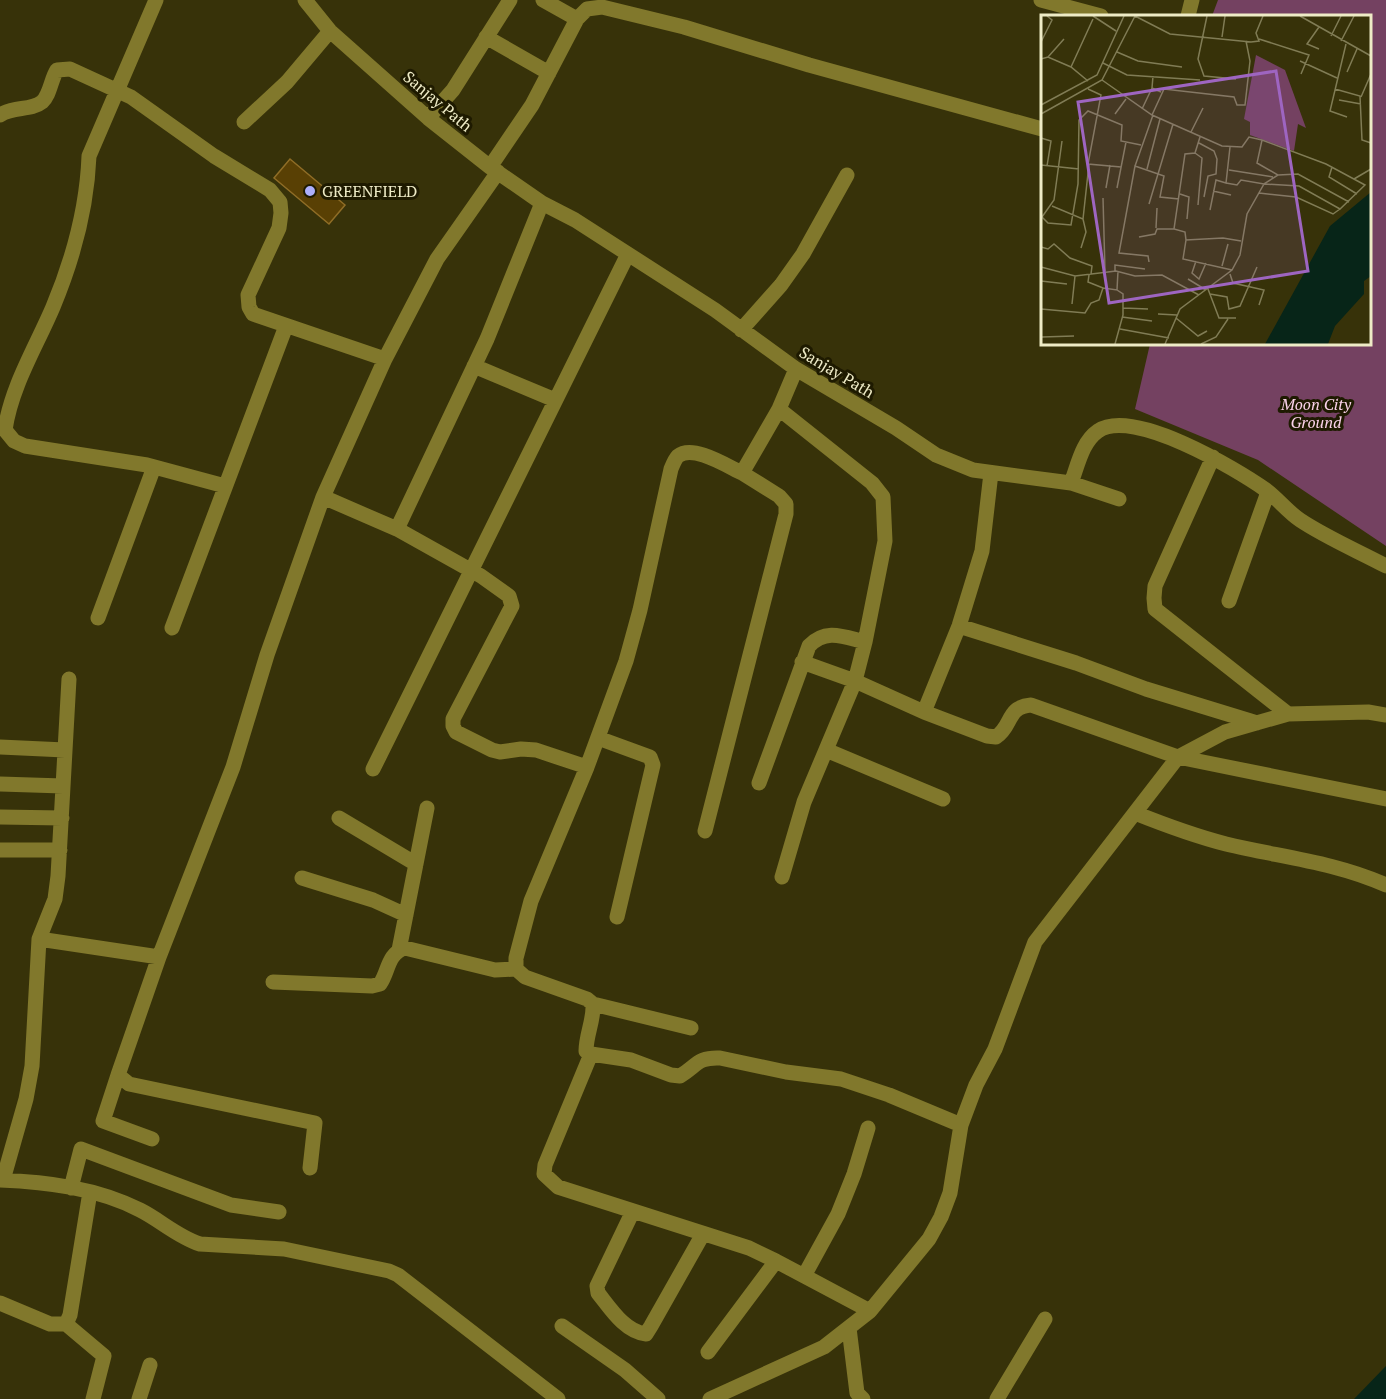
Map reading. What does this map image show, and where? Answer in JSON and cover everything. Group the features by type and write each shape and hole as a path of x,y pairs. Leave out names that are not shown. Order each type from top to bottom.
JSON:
{"street":[{"path":"156,0 89,156 88,181 75,245 53,306 15,393 6,421 4,442 154,467 225,486"},
{"name":"Sanjay Path","path":"305,0 330,31 428,118 494,169 542,203 575,220 715,310 796,369 896,428 936,455 973,470 1071,483 1119,499"},
{"path":"428,118 453,90 510,0"},
{"path":"543,0 577,19"},
{"path":"1041,0 1097,15"},
{"path":"1188,15 1192,0"},
{"path":"152,1139 103,1121 159,957 233,767 267,655 323,497 385,359 437,259 532,105 577,19 587,9 602,7 684,27 809,65 1041,129"},
{"path":"244,122 287,82 330,31"},
{"path":"486,37 549,73"},
{"path":"0,115 9,109 36,105 41,102 57,70 64,69 70,69 131,97 214,156 270,190 280,202 279,228 248,295 249,307 253,314 385,359"},
{"path":"741,330 782,285 803,254 846,175"},
{"path":"397,530 474,366 542,203"},
{"path":"373,769 628,254"},
{"path":"172,628 286,326"},
{"path":"474,366 555,400"},
{"path":"742,473 779,410 796,369"},
{"path":"779,410 872,483 883,497 885,541 855,681 804,802 782,877"},
{"path":"1071,483 1088,440 1100,429 1130,425 1149,429 1213,458 1268,492 1299,520 1386,566"},
{"path":"516,969 516,958 531,902 587,767 626,661 640,610 671,469 677,456 687,451 699,453 742,473 779,496 786,504 786,514 705,831"},
{"path":"1213,458 1155,586 1155,609 1288,714"},
{"path":"98,618 154,467"},
{"path":"924,712 959,626 982,551 991,472"},
{"path":"1229,601 1268,492"},
{"path":"323,497 397,530 470,570 509,596 512,606 453,719 456,732 492,750 500,752 521,749 536,750 587,767"},
{"path":"959,626 1076,663 1146,689 1257,723"},
{"path":"759,783 809,646 817,637 834,634 865,642"},
{"path":"802,662 855,681 924,712 987,736 996,737 1002,733 1021,705 1031,705 1178,757 1386,798"},
{"path":"69,679 60,850 55,899 39,939 32,1066 26,1099 1,1180 90,1192 137,1208 190,1241 200,1244 284,1249 374,1267 398,1275 558,1399"},
{"path":"710,1399 824,1347 870,1311 928,1239 941,1217 950,1193 961,1125 976,1085 995,1049 1035,942 1178,757 1225,732 1288,714 1368,712 1386,715"},
{"path":"598,738 650,757 653,765 617,917"},
{"path":"0,747 65,750"},
{"path":"826,750 943,800"},
{"path":"0,784 63,786"},
{"path":"273,982 372,986 380,984 386,976 391,958 399,950 427,808"},
{"path":"1135,813 1226,844 1328,865 1386,885"},
{"path":"0,817 62,818"},
{"path":"339,818 416,864"},
{"path":"0,850 60,850"},
{"path":"302,878 374,900 406,915"},
{"path":"39,939 159,957"},
{"path":"399,950 412,948 495,970 516,969 525,977 587,999 593,1004 691,1028"},
{"path":"593,1004 594,1013 586,1040 586,1052 631,1060 680,1077 695,1062 710,1057 786,1072 841,1079 889,1095 961,1125"},
{"path":"591,1053 543,1174 558,1187 749,1248 870,1311"},
{"path":"118,1075 129,1084 315,1123 310,1168"},
{"path":"804,1276 838,1214 854,1174 868,1128"},
{"path":"72,1188 81,1149 231,1205 279,1212"},
{"path":"66,1324 70,1315 90,1192"},
{"path":"633,1211 597,1286 598,1293 627,1326 638,1333 646,1334 703,1234"},
{"path":"708,1352 776,1261"},
{"path":"0,1303 50,1324 66,1324 104,1356 93,1399"},
{"path":"997,1399 1045,1318"},
{"path":"562,1326 625,1370 658,1399"},
{"path":"849,1328 857,1393 863,1399"},
{"path":"139,1399 150,1365"}],"green space":[{"name":"Moon City Ground","path":"1218,0 1386,0 1386,546 1258,460 1135,409 1150,345 1371,345 1371,15 1212,15"}],"shaded area":[{"path":"1386,1366 1386,1399 1354,1399"}],"building":[{"name":"GREENFIELD","path":"290,159 345,205 329,224 274,178"}],"place":[{"name":"GREENFIELD","path":"310,191"}]}
